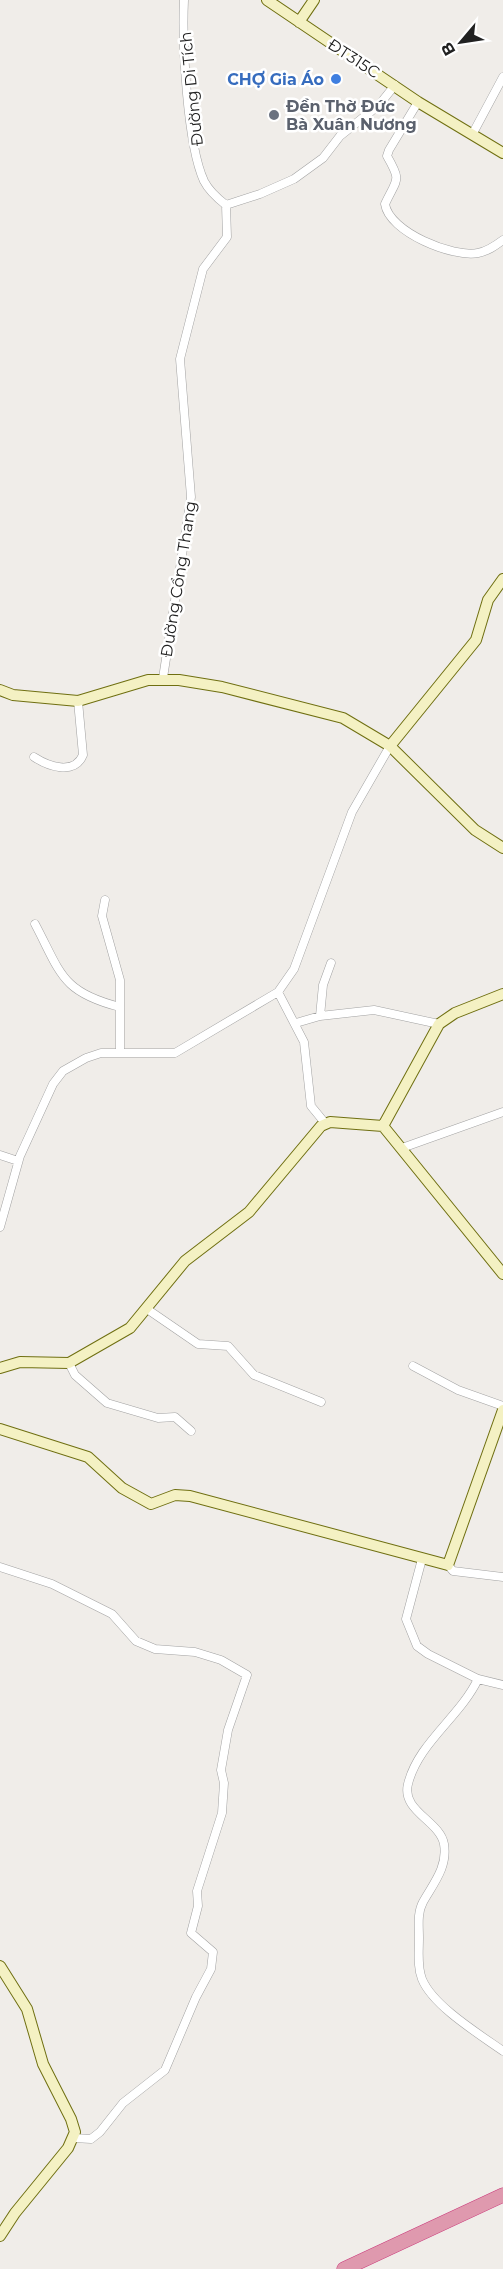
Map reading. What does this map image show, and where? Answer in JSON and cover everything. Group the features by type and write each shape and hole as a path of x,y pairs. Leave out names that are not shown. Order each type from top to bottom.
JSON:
{"highway":[{"path":"344,2269 503,2195"}],"street":[{"name":"Đường Di Tích","path":"183,0 192,130 204,180 214,195 226,205"},
{"name":"ĐT315C","path":"267,0 418,102 474,133 503,153"},
{"path":"299,22 314,0"},
{"path":"474,133 503,77"},
{"path":"226,205 260,195 294,179 323,158 340,136 382,102 395,85"},
{"path":"418,102 387,156 396,169 398,177 384,204 385,209 400,226 439,248 477,253 493,248 503,240"},
{"name":"Đường Cổng Thang","path":"163,678 191,497 180,359 203,269 227,237 226,205"},
{"path":"0,1227 18,1161 57,1076 86,1058 120,1052 175,1053 278,992 294,969 352,812 390,746 476,640 488,600 503,579"},
{"path":"0,690 13,695 78,701 163,678 222,687 343,718 390,746 475,830 503,848"},
{"path":"33,757 54,767 69,766 81,760 83,755 78,701"},
{"path":"105,900 102,916 119,973 120,1052"},
{"path":"35,924 63,979 71,987 93,1000 120,1007"},
{"path":"320,1016 323,986 331,963"},
{"path":"278,992 296,1023 306,1053 311,1106 326,1123"},
{"path":"383,1126 439,1024 455,1013 503,994"},
{"path":"296,1023 320,1016 374,1010 439,1024"},
{"path":"402,1148 503,1112"},
{"path":"0,1368 20,1362 69,1363 124,1333 147,1309 185,1261 249,1212 317,1130 326,1123 383,1126"},
{"path":"383,1126 390,1139 402,1148 503,1274"},
{"path":"0,1155 18,1161"},
{"path":"147,1309 198,1344 224,1345 232,1348 254,1375 321,1402"},
{"path":"69,1363 75,1375 107,1403 158,1418 175,1417 191,1431"},
{"path":"412,1366 458,1390 503,1408 448,1565"},
{"path":"0,1429 88,1457 122,1488 151,1504 175,1495 189,1496 448,1565 453,1571 503,1577"},
{"path":"422,1559 406,1611 412,1637 417,1646 428,1654 478,1679 503,1685"},
{"path":"0,1567 52,1584 112,1614 136,1641 155,1649 195,1652 221,1660 248,1675 228,1730 221,1770 224,1783 222,1812 197,1891 198,1906 191,1933 213,1952 211,1969 196,1997 165,2070 123,2103 100,2132 88,2140 74,2138"},
{"path":"478,1679 468,1700 419,1759 408,1783 410,1802 440,1834 445,1846 441,1872 420,1909 419,1964 423,1980 432,1994 454,2015 503,2051"},
{"path":"0,1966 27,2009 46,2072 74,2125 74,2138 68,2148 15,2213 0,2236"}],"place":[{"name":"CHỢ Gia Áo","path":"336,79"},
{"name":"Đền Thờ Đức Bà Xuân Nương","path":"274,115"}]}
